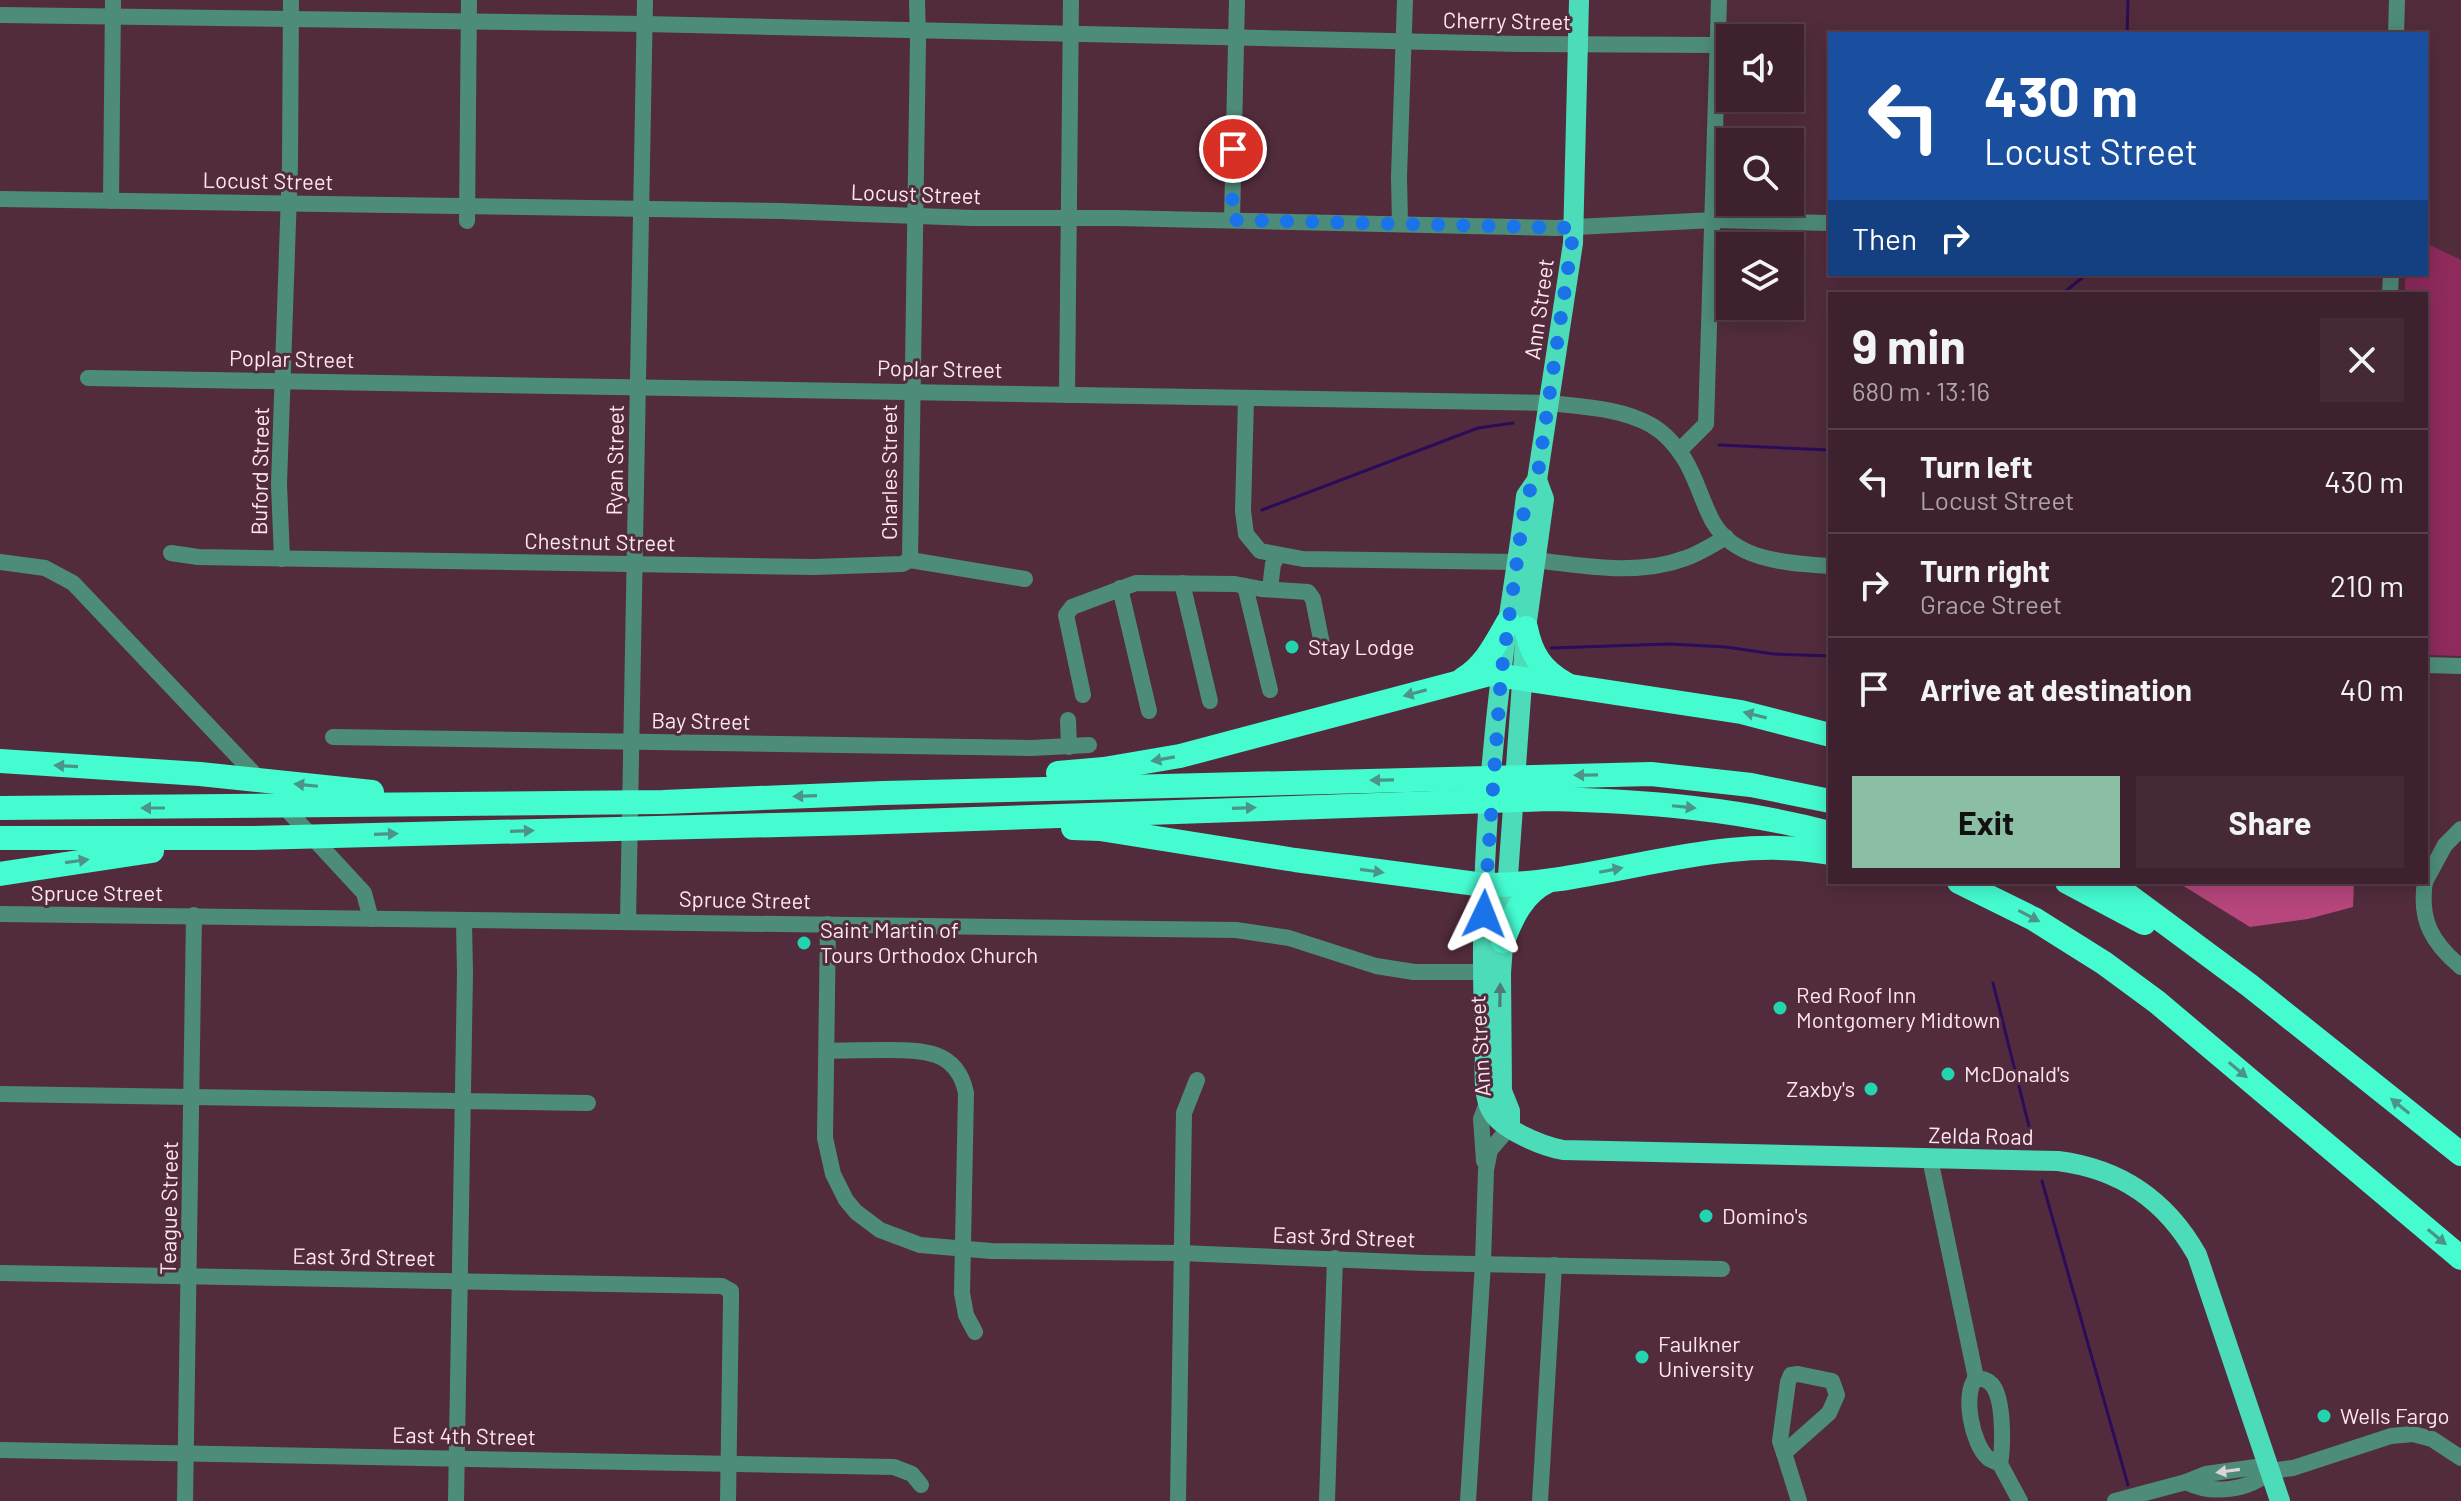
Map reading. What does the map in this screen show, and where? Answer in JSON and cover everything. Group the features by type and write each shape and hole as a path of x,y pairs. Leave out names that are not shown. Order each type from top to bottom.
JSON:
{"highway":[{"path":"1456,682 1475,672 1517,625 1539,662 1556,678 1572,687"},
{"path":"883,793 928,780 1104,769 1180,756 1490,674 1741,712 1828,734"},
{"path":"0,761 200,774 412,800"},
{"path":"858,823 1551,787 1651,774 1751,785 1828,801"},
{"path":"1551,787 1630,801 1780,820 1828,832"},
{"path":"0,808 231,808 412,800 663,802 883,793 1458,790"},
{"path":"0,838 252,838 858,823 1034,825 1100,829 1295,860 1495,885 1554,879 1730,851 1809,849 1828,853"},
{"path":"0,874 252,838"},
{"path":"1503,941 1509,924 1529,894 1554,879"},
{"path":"1963,884 2034,919 2104,963 2157,1002 2461,1258"},
{"path":"2071,884 2141,921 2249,985"},
{"path":"2113,884 2249,985 2461,1154"}],"main road":[{"name":"Ann Street","path":"1488,1100 1484,972 1495,885 1511,677 1526,561 1526,496 1537,480 1574,228 1579,0"},
{"name":"Ann Street","path":"1495,885 1503,941 1502,1091 1510,1111 1510,1127"},
{"name":"Zelda Road","path":"1488,1100 1497,1121 1537,1143 1563,1150 2078,1163 2115,1175 2159,1204 2182,1230 2204,1272 2280,1501"}],"street":[{"name":"Buford Street","path":"282,559 279,484 291,0"},
{"path":"467,214 469,0"},
{"name":"Ryan Street","path":"628,921 645,0"},
{"name":"Charles Street","path":"910,560 917,0"},
{"path":"1067,395 1071,0"},
{"path":"1232,220 1237,0"},
{"path":"1400,224 1405,0"},
{"path":"1718,24 1719,0"},
{"path":"2396,32 2397,0"},
{"name":"Cherry Street","path":"0,15 113,8 290,19 918,29 1578,45 1716,45"},
{"path":"111,201 113,8"},
{"path":"1679,451 1706,424 1716,103"},
{"name":"Locust Street","path":"0,199 288,203 467,214 641,209 1574,228 1714,220 1828,223"},
{"name":"Poplar Street","path":"88,378 1549,403 1622,413 1653,426 1679,451 1715,526 1726,537"},
{"path":"1246,399 1243,511 1246,534 1260,551 1285,557 1526,561 1624,569 1658,565 1695,555 1726,537 1748,552 1778,562 1828,566"},
{"name":"Chestnut Street","path":"171,553 198,557 282,559 814,567 902,564 910,560 1025,579"},
{"path":"1270,589 1273,564 1285,557"},
{"path":"0,562 45,568 65,578 85,594 364,893 371,919"},
{"path":"1083,695 1066,615 1072,607 1136,583 1245,586 1308,592 1313,599 1322,644"},
{"path":"1182,583 1210,701"},
{"path":"1245,586 1270,690"},
{"path":"1120,588 1149,711"},
{"path":"2428,665 2461,666"},
{"path":"1068,720 1069,747"},
{"name":"Bay Street","path":"333,737 1039,749 1089,745"},
{"path":"2428,877 2445,845 2461,829"},
{"path":"2426,884 2423,904 2427,927 2439,947 2461,967"},
{"name":"Spruce Street","path":"0,914 1236,930 1289,938 1389,968 1414,972 1484,972"},
{"name":"Teague Street","path":"185,1501 194,915"},
{"path":"456,1501 464,921"},
{"name":"East 3rd Street","path":"828,924 826,1151 846,1200 867,1222 895,1238 920,1245 991,1251 1181,1253 1722,1269"},
{"path":"827,1051 929,1052 947,1060 961,1077 966,1093 963,1303 969,1324 975,1332"},
{"path":"1178,1501 1184,1113 1197,1080"},
{"path":"0,1094 588,1103"},
{"name":"Ann Street","path":"1468,1501 1483,1263 1485,1172 1481,1119 1488,1100"},
{"name":"Ann Street","path":"1485,1172 1490,1150 1510,1127"},
{"path":"1930,1159 1976,1378 1968,1393 1973,1427 1987,1457 2000,1464 2020,1501"},
{"path":"1327,1501 1335,1258"},
{"path":"1540,1501 1554,1265"},
{"name":"East 3rd Street","path":"0,1273 678,1284 728,1288 731,1291 728,1464"},
{"path":"1784,1453 1829,1413 1837,1395 1832,1381 1798,1374 1789,1378 1780,1441 1799,1501"},
{"path":"1976,1378 1986,1380 1997,1395 2003,1447 2000,1464"},
{"path":"2115,1501 2206,1474 2256,1467 2270,1471 2293,1468 2391,1436 2406,1434 2432,1439 2461,1458"},
{"name":"East 4th Street","path":"0,1450 900,1468 912,1474 921,1485"},
{"path":"728,1464 728,1501"}],"shaded area":[{"path":"2428,244 2461,260 2461,656 2428,655 2428,292 2405,292 2405,276 2428,276"},
{"path":"2180,884 2354,884 2353,907 2308,919 2250,927"}],"waterway":[{"path":"2127,32 2128,0"},
{"path":"2064,292 2084,276"},
{"path":"1262,510 1478,428 1513,423"},
{"path":"1719,445 1828,450"},
{"path":"1551,648 1669,644 1828,656"},
{"path":"1993,983 2032,1138"},
{"path":"2042,1181 2128,1485"}],"place":[{"name":"Stay Lodge","path":"1292,647"},
{"name":"Saint Martin of Tours Orthodox Church","path":"804,943"},
{"name":"Red Roof Inn Montgomery Midtown","path":"1780,1008"},
{"name":"McDonald's","path":"1948,1074"},
{"name":"Zaxby's","path":"1871,1089"},
{"name":"Domino's","path":"1706,1216"},
{"name":"Faulkner University","path":"1642,1357"},
{"name":"Wells Fargo","path":"2324,1416"}],"route":[{"path":"1233,149 1232,220 1574,228 1537,480 1526,496 1501,676 1484,914"}]}
